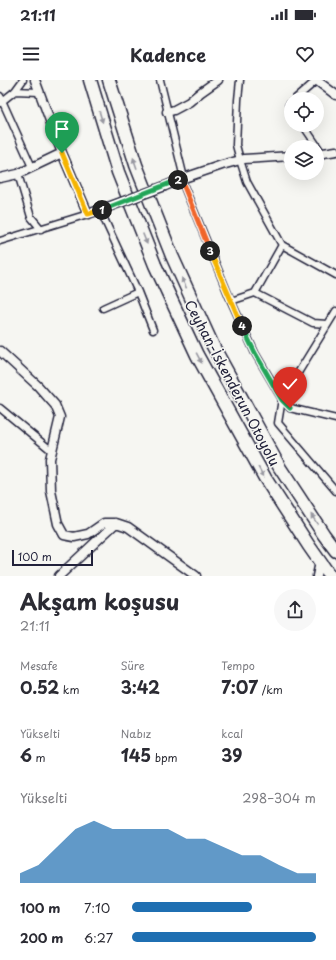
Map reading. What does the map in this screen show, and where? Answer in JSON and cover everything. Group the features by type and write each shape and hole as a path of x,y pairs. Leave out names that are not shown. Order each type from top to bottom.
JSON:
{"highway":[{"name":"Ceyhan-İskenderun Otoyolu","path":"90,80 118,172 155,265 197,355 265,478 330,576"},
{"name":"Ceyhan-İskenderun Otoyolu","path":"109,80 136,165 172,256 213,346 280,468 336,551"}],"street":[{"path":"23,80 15,91 1,100 32,167"},
{"path":"35,80 62,153 88,214"},
{"path":"160,80 183,178 231,301 255,353 282,400 290,408 336,419"},
{"path":"167,112 190,102 218,80"},
{"path":"240,80 236,145 247,182 282,244 336,274"},
{"path":"303,92 316,80 336,95"},
{"path":"15,91 39,92"},
{"path":"324,153 336,151"},
{"path":"0,178 18,174 62,153"},
{"path":"0,241 88,214 222,165 244,159 284,156"},
{"path":"18,174 31,217 41,229"},
{"path":"104,208 153,330"},
{"path":"231,301 254,293 282,244"},
{"path":"103,308 138,292"},
{"path":"254,293 313,323 327,324"},
{"path":"336,311 282,400 278,423 336,491"},
{"path":"0,351 38,386 55,405 60,417 50,459 51,491 58,524 64,535 74,537 88,534 104,523 116,522 128,527 196,576"},
{"path":"0,408 52,451"},
{"path":"59,576 116,522"},
{"path":"317,576 320,562"}],"route":[{"path":"62,153 88,214 181,179 212,257 255,353 282,400 290,408"}]}
